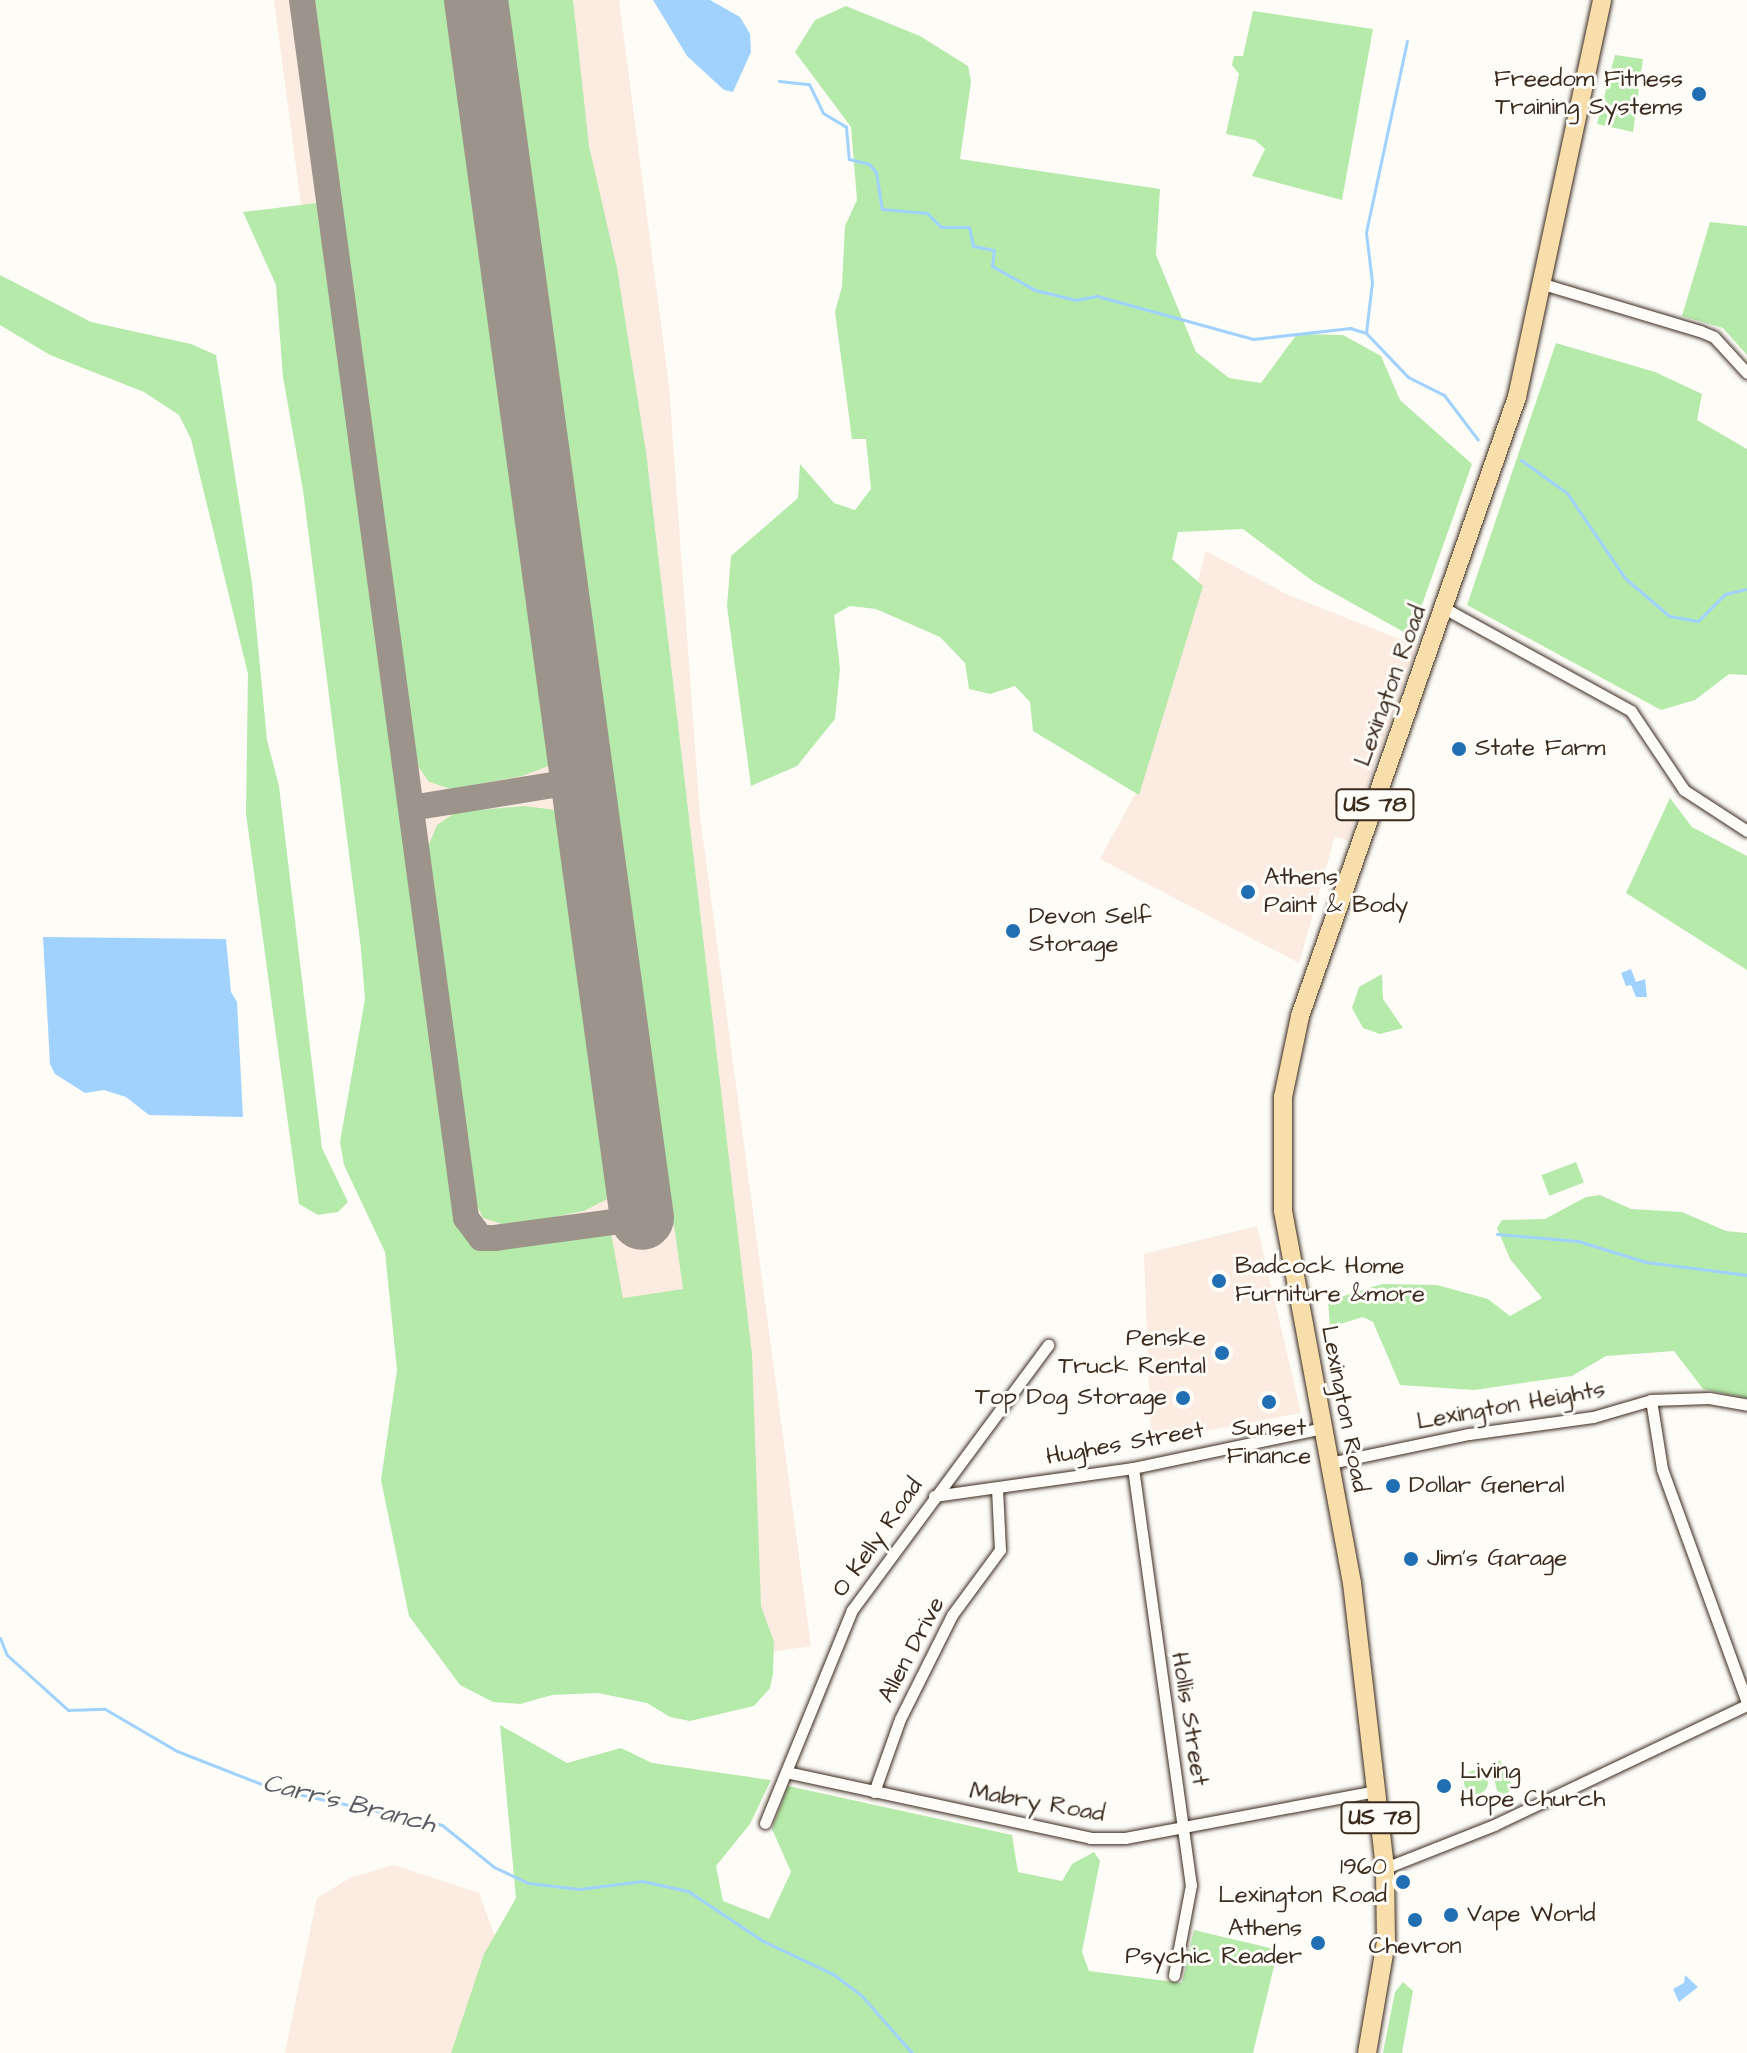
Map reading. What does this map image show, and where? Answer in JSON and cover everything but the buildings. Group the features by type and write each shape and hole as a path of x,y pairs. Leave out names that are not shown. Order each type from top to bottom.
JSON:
{"highway":[{"name":"US 78","path":"1543,284 1602,0"},
{"name":"Lexington Road","path":"1367,2053 1383,1973 1385,1868 1352,1583 1283,1211 1280,1136 1286,1076 1310,988 1499,456 1543,284"}],"street":[{"path":"1543,284 1714,337 1747,373"},
{"path":"1444,608 1631,711 1684,790 1747,831"},
{"name":"O Kelly Road","path":"765,1823 852,1610 1048,1345"},
{"name":"Lexington Heights","path":"1330,1463 1469,1434 1593,1417 1651,1400 1709,1398 1747,1405"},
{"path":"1385,1868 1494,1825 1747,1704 1662,1469 1651,1400"},
{"name":"Hughes Street","path":"934,1496 1133,1468 1323,1428"},
{"name":"Hollis Street","path":"1133,1468 1191,1891 1174,1975"},
{"name":"Allen Drive","path":"874,1792 900,1719 952,1615 1000,1550 997,1488"},
{"name":"Mabry Road","path":"786,1772 1090,1838 1125,1838 1184,1823 1377,1791"}],"shaded area":[{"path":"274,0 619,0 669,386 700,816 811,1646 588,1679 454,1298 421,1114"},
{"path":"1206,551 1288,595 1417,646 1347,841 1335,836 1299,963 1100,859 1144,778"},
{"path":"1257,1226 1301,1413 1151,1441 1144,1254"},
{"path":"394,1865 479,1893 496,1939 467,2053 285,2053 317,1898 352,1877"}],"green space":[{"path":"315,0 456,0 558,757 554,764 522,776 451,789 429,782 415,762"},
{"path":"501,0 573,0 589,146 617,268 646,452 752,1354 761,1606 774,1642 773,1674 770,1688 754,1706 690,1721 670,1717 647,1703 598,1693 552,1695 520,1704 493,1702 460,1685 409,1616 381,1480 397,1370 385,1252 344,1165 340,1142 365,999 361,949 303,490 283,377 276,285 243,212 317,203 455,1222 471,1245 490,1250 611,1233 623,1298 683,1289 674,1225 666,1225"},
{"path":"846,6 920,36 968,66 971,82 960,159 1160,189 1156,255 1196,352 1229,378 1261,383 1297,334 1343,335 1381,356 1400,400 1472,464 1411,636 1314,582 1243,529 1178,532 1172,559 1203,586 1139,795 1033,731 1030,702 1015,686 990,694 969,689 965,663 940,637 876,609 850,606 834,615 840,669 835,719 797,766 751,786 727,606 731,556 798,498 800,464 834,503 855,510 871,489 866,439 852,439 835,312 842,286 845,226 857,200 851,127 795,52 815,20"},
{"path":"1253,11 1373,29 1342,200 1252,176 1265,149 1255,140 1226,134 1239,74 1232,65 1234,56 1243,56"},
{"path":"1615,55 1643,59 1633,132 1597,124"},
{"path":"1710,222 1747,226 1747,355 1723,328 1682,316"},
{"path":"0,275 91,322 191,344 216,355 252,583 267,740 279,786 322,1148 348,1202 338,1212 318,1215 299,1204 246,814 248,674 191,439 179,415 144,392 50,355 0,325"},
{"path":"1556,343 1655,372 1702,394 1697,420 1747,449 1747,675 1729,674 1695,700 1661,710 1467,605"},
{"path":"1670,798 1692,827 1747,856 1747,970 1626,893"},
{"path":"524,806 564,811 615,1195 584,1211 508,1226 483,1218 473,1197 427,849 437,825 456,812"},
{"path":"1382,974 1383,999 1403,1028 1380,1034 1363,1028 1352,1008 1359,987"},
{"path":"1576,1162 1584,1183 1549,1196 1541,1175"},
{"path":"1600,1195 1631,1209 1682,1212 1726,1231 1747,1233 1747,1398 1703,1389 1674,1351 1606,1356 1572,1376 1474,1390 1400,1385 1373,1322 1363,1317 1330,1327 1328,1301 1382,1284 1437,1285 1488,1299 1510,1316 1542,1298 1510,1259 1497,1228 1502,1220 1545,1219 1586,1197"},
{"path":"500,1725 567,1763 621,1748 652,1763 771,1780 750,1824 716,1866 723,1901 769,1919 791,1872 772,1829 788,1786 1012,1835 1018,1872 1062,1881 1072,1864 1094,1852 1100,1861 1082,1952 1089,1971 1182,1983 1194,1930 1278,1950 1253,2053 451,2053 484,1954 516,1898"},
{"path":"1500,1760 1512,1785 1507,1795 1497,1791 1491,1765"},
{"path":"1476,1770 1484,1774 1488,1782 1484,1790 1476,1794 1468,1790 1464,1782 1468,1774"},
{"path":"1403,1982 1413,1991 1402,2053 1383,2053 1395,1992"}],"water":[{"path":"653,0 710,0 740,17 750,34 751,52 733,92 724,90 687,56"},
{"path":"43,937 226,939 231,992 237,1002 243,1117 149,1115 126,1097 104,1090 85,1093 55,1074 50,1064"},
{"path":"1631,969 1636,982 1645,979 1647,997 1636,997 1631,985 1626,986 1621,973"},
{"path":"1685,1975 1698,1987 1679,2002 1673,1989 1684,1983"}],"waterway":[{"path":"1407,41 1366,233 1372,282 1366,333 1408,377 1444,395 1478,440"},
{"path":"779,81 809,84 823,113 846,127 849,159 869,164 876,172 882,209 927,213 941,227 969,227 973,246 994,250 992,266 1035,290 1076,300 1097,296 1253,339 1350,328 1366,333"},
{"path":"1521,460 1567,493 1625,578 1669,616 1698,621 1725,594 1747,589"},
{"path":"1497,1234 1578,1241 1646,1262 1747,1275"},
{"name":"Carr's Branch","path":"0,1638 7,1655 68,1710 105,1709 177,1751 274,1789 442,1825 494,1867 529,1883 579,1889 642,1881 688,1891 763,1941 833,1974 862,1996 912,2053"}],"taxiway":[{"path":"302,0 466,1218 481,1238 642,1218"},
{"path":"411,808 583,780"}],"runway":[{"path":"476,0 642,1218"}],"place":[{"name":"Freedom Fitness Training Systems","path":"1699,94"},
{"name":"State Farm","path":"1459,749"},
{"name":"Athens Paint & Body","path":"1248,892"},
{"name":"Devon Self Storage","path":"1013,931"},
{"name":"Badcock Home Furniture &more","path":"1219,1281"},
{"name":"Penske Truck Rental","path":"1222,1353"},
{"name":"Top Dog Storage","path":"1183,1398"},
{"name":"Sunset Finance","path":"1269,1402"},
{"name":"Dollar General","path":"1393,1486"},
{"name":"Jim's Garage","path":"1411,1559"},
{"name":"Living Hope Church","path":"1444,1786"},
{"name":"1960 Lexington Road","path":"1403,1882"},
{"name":"Vape World","path":"1451,1915"},
{"name":"Chevron","path":"1415,1920"},
{"name":"Athens Psychic Reader","path":"1318,1943"}]}
